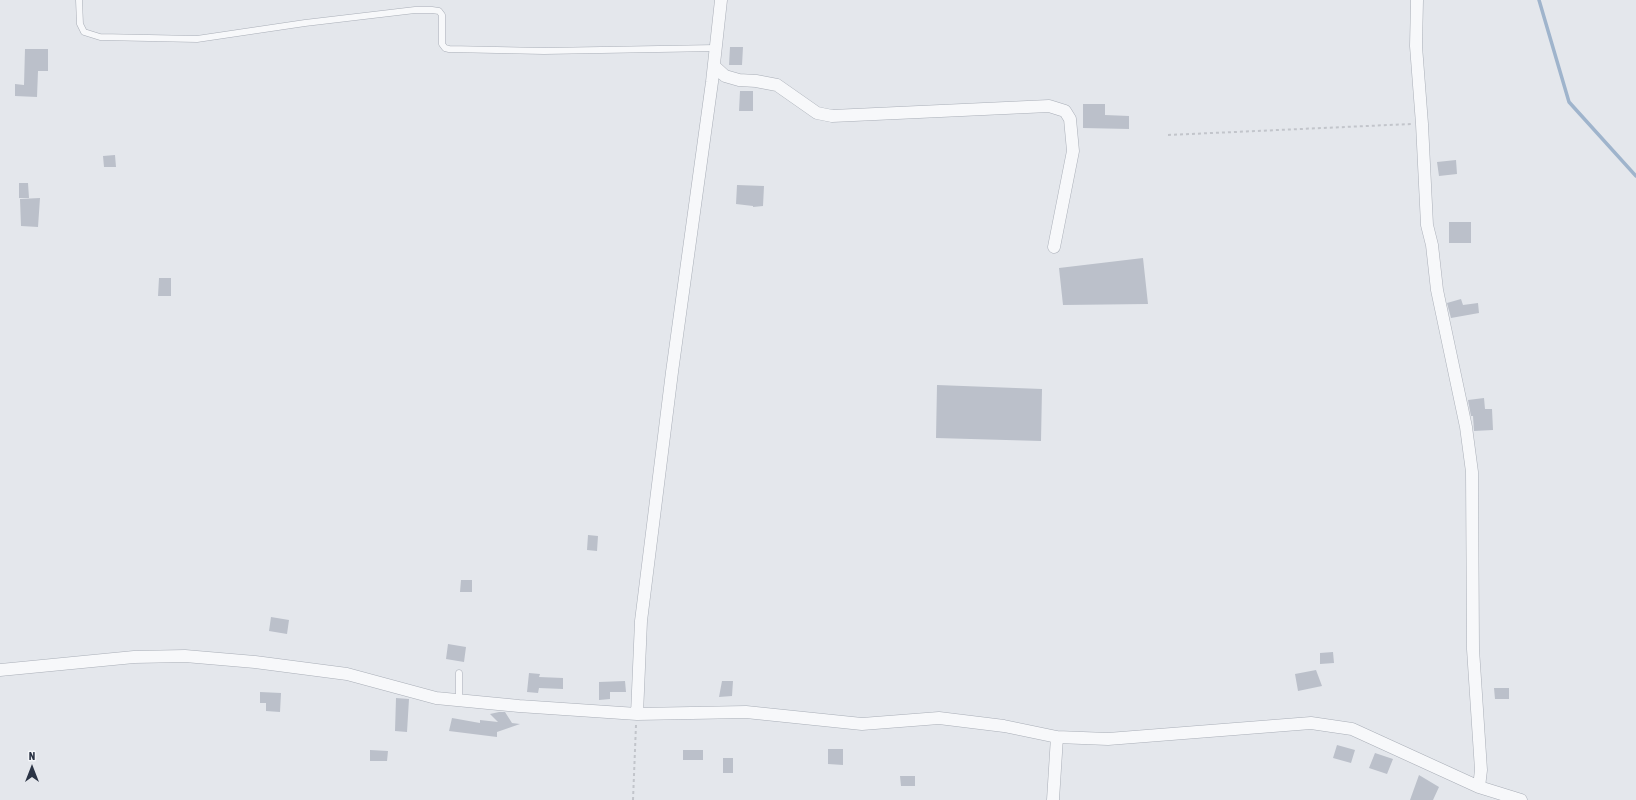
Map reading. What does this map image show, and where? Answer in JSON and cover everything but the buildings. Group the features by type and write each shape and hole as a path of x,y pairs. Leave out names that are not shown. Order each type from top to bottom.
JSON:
{"street":[{"path":"637,714 641,621 672,372 714,66 721,0"},
{"path":"1417,0 1416,46 1422,124 1427,225 1432,245 1437,290 1466,427 1472,472 1473,649 1481,770 1479,787"},
{"path":"714,66 725,76 739,80 756,81 777,85 817,113 832,116 1048,106 1065,111 1070,120 1073,151 1054,247"},
{"path":"0,670 134,657 186,656 255,662 347,674 436,698 637,714 746,712 862,724 939,718 1004,726 1057,737 1108,739 1311,722 1352,729 1479,787 1521,800"},
{"path":"1053,800 1057,737"}],"lane":[{"path":"79,0 80,24 84,32 100,37 197,39 305,23 415,10 432,10 439,11 442,15 442,44 445,48 449,49 544,51 716,48"},
{"path":"459,673 459,700"}],"path":[{"path":"1168,135 1422,124"},
{"path":"632,800 637,714"}],"waterway":[{"path":"1539,0 1569,102 1636,176"}]}
